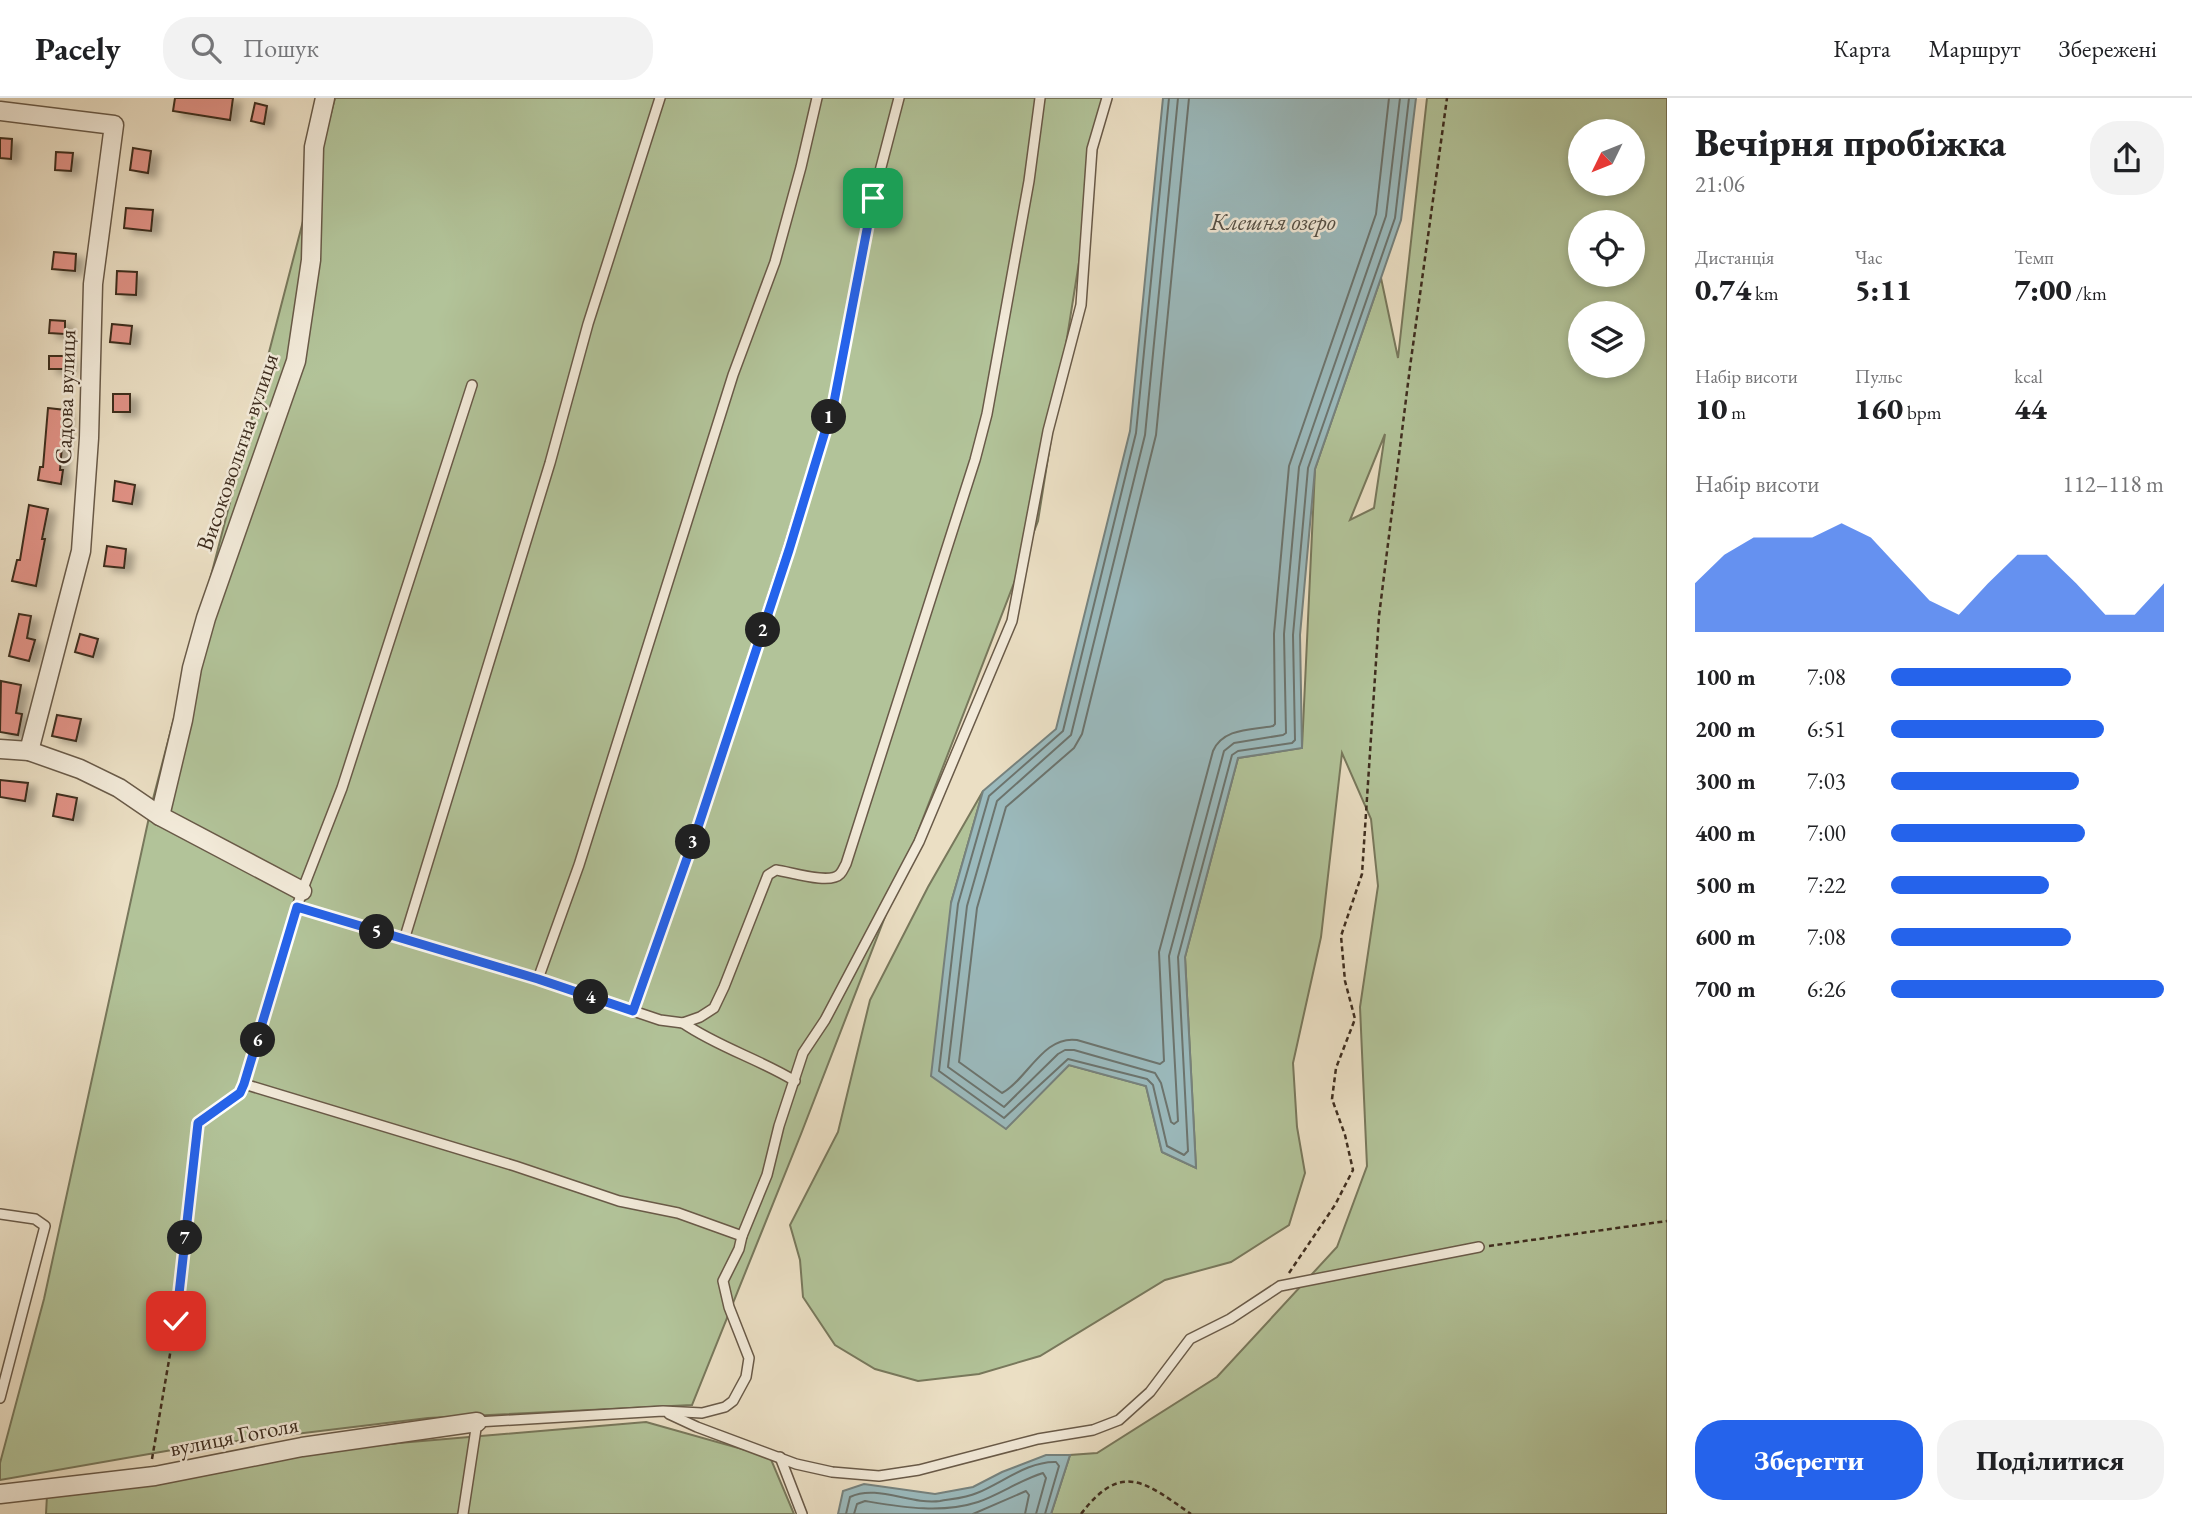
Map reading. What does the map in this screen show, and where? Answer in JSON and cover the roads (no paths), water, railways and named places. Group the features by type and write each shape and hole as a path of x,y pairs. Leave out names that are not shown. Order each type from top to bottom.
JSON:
{"street":[{"name":"Високовольтна вулиця","path":"160,816 183,720 192,668 206,618 296,361 311,260 314,147 325,98"},
{"name":"Садова вулиця","path":"0,111 114,125 93,284 89,438 81,551 29,751"},
{"path":"0,749 29,751 80,769 118,788 300,899"},
{"name":"вулиця Гоголя","path":"0,1494 149,1477 302,1447 477,1422"}],"lane":[{"path":"404,940 550,463 588,324 660,98"},
{"path":"538,979 579,865 733,376 775,262 802,167 817,98"},
{"path":"633,1011 697,830 789,550 834,402 873,198 899,98"},
{"path":"682,1023 700,1017 713,1008 724,987 768,875 776,870 831,879 839,876 846,864 971,473 987,414 1040,98"},
{"path":"463,1514 477,1422 663,1411 702,1413 725,1407 733,1401 746,1377 749,1358 729,1307 723,1281 739,1249 767,1175 779,1126 803,1053 825,1020 919,842 1012,621 1048,432 1081,305 1092,149 1107,98"},
{"path":"176,1321 198,1123 240,1093 244,1084 300,899 342,788 472,385"},
{"path":"300,899 404,940 538,979 660,1020 682,1023 795,1081"},
{"path":"244,1084 515,1166 619,1201 678,1213 742,1236"},
{"path":"0,1214 35,1219 45,1226 0,1398"},
{"path":"663,1411 697,1427 780,1457 832,1472 879,1476 919,1470 1056,1435 1093,1430 1119,1420 1150,1392 1190,1339 1230,1319 1280,1286 1479,1247"},
{"path":"780,1457 802,1514"}],"water":[{"name":"Клешня озеро","path":"1163,98 1416,98 1401,220 1315,469 1300,635 1302,748 1238,758 1185,957 1196,1168 1162,1152 1146,1086 1069,1065 1006,1129 931,1076 951,903 983,791 1056,729 1130,431"},
{"path":"1046,1455 1070,1455 1051,1514 838,1514 843,1491 864,1484 935,1494 973,1487"}]}
